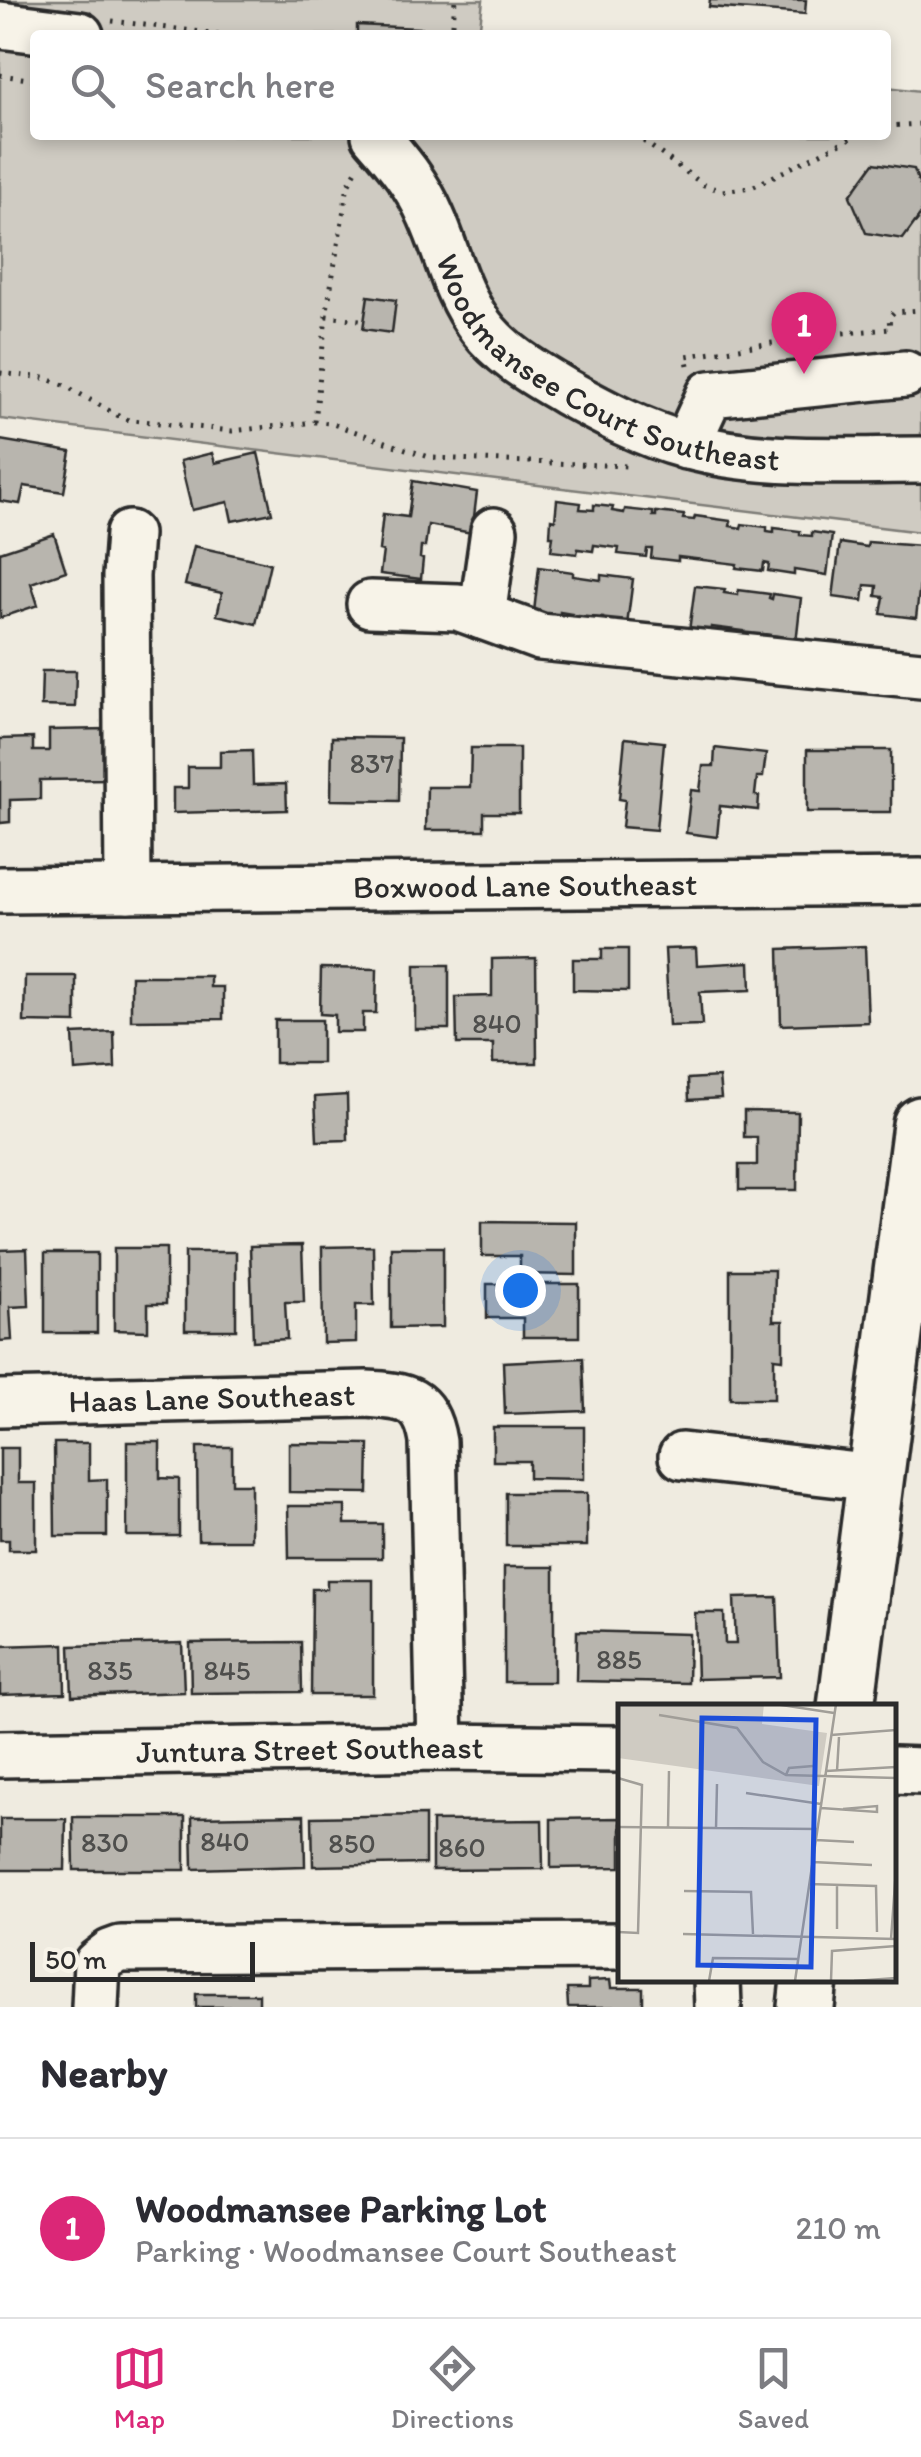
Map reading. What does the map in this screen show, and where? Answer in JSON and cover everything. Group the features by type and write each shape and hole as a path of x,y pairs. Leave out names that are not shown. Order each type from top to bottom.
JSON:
{"main road":[{"path":"846,1704 875,1478 908,1332 920,1141"},
{"path":"806,2007 810,1982"}],"street":[{"path":"0,25 40,30"},
{"name":"Woodmansee Court Southeast","path":"369,149 406,170 432,217 456,287 481,327 500,348 534,374 628,424 686,446 748,457 921,460"},
{"path":"686,446 710,394 905,374"},
{"path":"482,616 494,531"},
{"path":"128,889 126,576 130,534"},
{"path":"370,604 458,607 540,637 921,675"},
{"name":"Boxwood Lane Southeast","path":"0,890 921,882"},
{"name":"Haas Lane Southeast","path":"0,1403 366,1394 396,1395 422,1408 430,1422 432,1442 440,1748"},
{"path":"682,1456 875,1478"},
{"name":"Juntura Street Southeast","path":"0,1754 618,1749"},
{"path":"896,1770 921,1771"},
{"path":"95,2007 97,1963 110,1952 121,1950 618,1946"},
{"path":"717,1982 718,2007"}],"path":[{"path":"452,30 454,0"},
{"path":"0,75 30,79"},
{"path":"891,126 921,124"},
{"path":"642,140 704,185 722,191 752,187 847,140"},
{"path":"316,422 326,316 348,185 369,149"},
{"path":"687,378 686,356 890,329 894,312 921,310"},
{"path":"326,316 360,320"},
{"path":"0,374 44,378 64,385 124,419 232,431 330,423 432,458 642,467"}],"shaded area":[{"path":"0,0 483,0 480,30 30,30 30,140 891,140 891,88 921,91 921,532 0,419"}],"building":[{"path":"710,0 806,0 805,14 709,7"},
{"path":"357,25 438,29 438,30 357,30"},
{"path":"874,163 914,169 921,189 921,214 903,239 866,233 850,196"},
{"path":"368,296 396,300 392,333 363,329"},
{"path":"0,440 71,452 64,492 24,486 20,504 0,501"},
{"path":"212,453 215,463 258,453 272,513 232,521 228,502 192,510 180,461"},
{"path":"413,481 477,492 472,533 428,525 425,547 421,547 421,579 380,574 383,514 408,517"},
{"path":"557,500 581,503 580,509 594,510 594,505 624,513 625,509 653,512 653,516 656,512 684,515 683,519 694,520 695,516 731,521 730,526 741,528 742,524 767,527 767,531 774,532 774,528 800,531 800,535 832,535 827,575 768,571 769,564 764,563 763,571 678,557 678,561 651,558 652,549 647,549 646,557 618,554 619,548 594,545 593,551 578,549 577,554 551,551 551,519 555,520"},
{"path":"54,534 66,571 31,583 38,605 0,618 0,552"},
{"path":"868,542 921,546 916,618 881,614 884,597 876,596 877,586 865,585 863,601 833,597 840,543 867,547"},
{"path":"194,546 270,563 256,624 217,615 222,593 185,585"},
{"path":"539,567 601,580 601,575 633,579 627,625 603,622 603,618 534,612"},
{"path":"695,586 725,589 724,593 738,595 738,590 770,594 772,599 773,594 801,598 796,643 778,641 778,636 743,636 744,631 711,627 710,634 689,631"},
{"path":"42,671 76,671 75,707 41,706"},
{"path":"109,729 109,779 40,780 40,799 10,800 10,822 0,823 0,739 33,738 33,751 49,751 49,730"},
{"path":"332,737 400,738 399,801 331,800"},
{"path":"625,738 664,742 656,830 622,827 625,800 619,799"},
{"path":"471,748 519,748 519,813 484,813 484,830 426,830 427,787 470,787"},
{"path":"715,748 766,754 763,777 757,777 758,810 720,806 717,837 686,833 691,790 700,791 703,766 714,766"},
{"path":"252,750 253,785 286,784 287,810 173,813 173,788 188,788 188,767 220,767 220,751"},
{"path":"807,750 891,750 891,812 807,812"},
{"path":"865,946 868,1022 781,1025 779,949"},
{"path":"696,948 697,965 750,962 751,990 700,992 702,1025 669,1026 665,949"},
{"path":"602,949 628,949 628,991 573,990 573,959 602,959"},
{"path":"536,958 537,1063 493,1063 493,1044 457,1044 456,997 492,996 492,959"},
{"path":"415,965 449,965 449,1029 415,1029"},
{"path":"321,968 377,969 376,1013 363,1013 363,1032 335,1032 335,1015 320,1014"},
{"path":"25,976 76,976 76,1023 24,1022"},
{"path":"131,976 210,976 210,987 223,987 223,1019 131,1020"},
{"path":"275,1020 322,1020 322,1063 275,1063"},
{"path":"114,1032 115,1068 75,1071 73,1034"},
{"path":"719,1077 721,1098 689,1100 688,1079"},
{"path":"347,1095 348,1140 317,1141 315,1097"},
{"path":"744,1111 798,1112 797,1190 739,1190 739,1165 757,1165 757,1137 744,1137"},
{"path":"482,1221 576,1222 576,1275 520,1274 520,1256 482,1256"},
{"path":"302,1245 304,1302 285,1302 287,1339 253,1341 250,1246"},
{"path":"373,1246 374,1305 356,1305 356,1342 323,1343 322,1247"},
{"path":"391,1247 443,1247 443,1327 391,1328"},
{"path":"114,1248 166,1248 166,1304 148,1304 148,1331 114,1330"},
{"path":"27,1249 29,1306 10,1307 12,1340 0,1341 0,1250"},
{"path":"185,1252 236,1252 236,1330 185,1330"},
{"path":"45,1253 97,1253 97,1333 45,1333"},
{"path":"730,1270 774,1270 773,1321 783,1321 783,1359 774,1358 774,1399 730,1399"},
{"path":"487,1284 579,1284 579,1337 523,1337 523,1318 487,1318"},
{"path":"583,1358 585,1411 505,1414 503,1362"},
{"path":"493,1427 584,1427 584,1479 529,1478 529,1461 493,1461"},
{"path":"127,1442 160,1442 160,1478 179,1479 179,1536 127,1536"},
{"path":"54,1443 89,1443 89,1480 107,1479 107,1536 55,1536"},
{"path":"289,1443 369,1444 368,1493 289,1492"},
{"path":"197,1447 232,1447 232,1484 251,1484 251,1540 198,1540"},
{"path":"0,1448 18,1448 18,1483 36,1483 36,1550 9,1550 9,1540 0,1540"},
{"path":"506,1493 587,1493 587,1546 506,1546"},
{"path":"288,1506 345,1506 345,1524 382,1524 382,1558 289,1558"},
{"path":"504,1567 554,1567 554,1682 504,1682"},
{"path":"327,1580 373,1580 373,1695 311,1695 312,1589 327,1589"},
{"path":"777,1597 780,1677 697,1679 695,1613 724,1613 725,1644 736,1644 734,1598"},
{"path":"577,1631 689,1634 688,1683 576,1681"},
{"path":"301,1642 302,1692 191,1693 190,1643"},
{"path":"182,1643 184,1692 72,1696 70,1646"},
{"path":"64,1644 65,1693 0,1695 0,1646"},
{"path":"304,1815 305,1866 193,1869 192,1817"},
{"path":"425,1815 425,1864 313,1866 312,1817"},
{"path":"73,1817 185,1817 185,1870 74,1870"},
{"path":"618,1818 618,1867 551,1868 551,1819"},
{"path":"0,1819 66,1819 65,1870 0,1870"},
{"path":"542,1820 543,1869 432,1870 432,1821"},
{"path":"610,1980 611,1988 643,1988 643,2007 568,2007 567,1989 588,1989 588,1981"},
{"path":"196,1994 259,1994 259,2007 196,2007"}],"place":[{"name":"Woodmansee Parking Lot","path":"804,374"}]}
